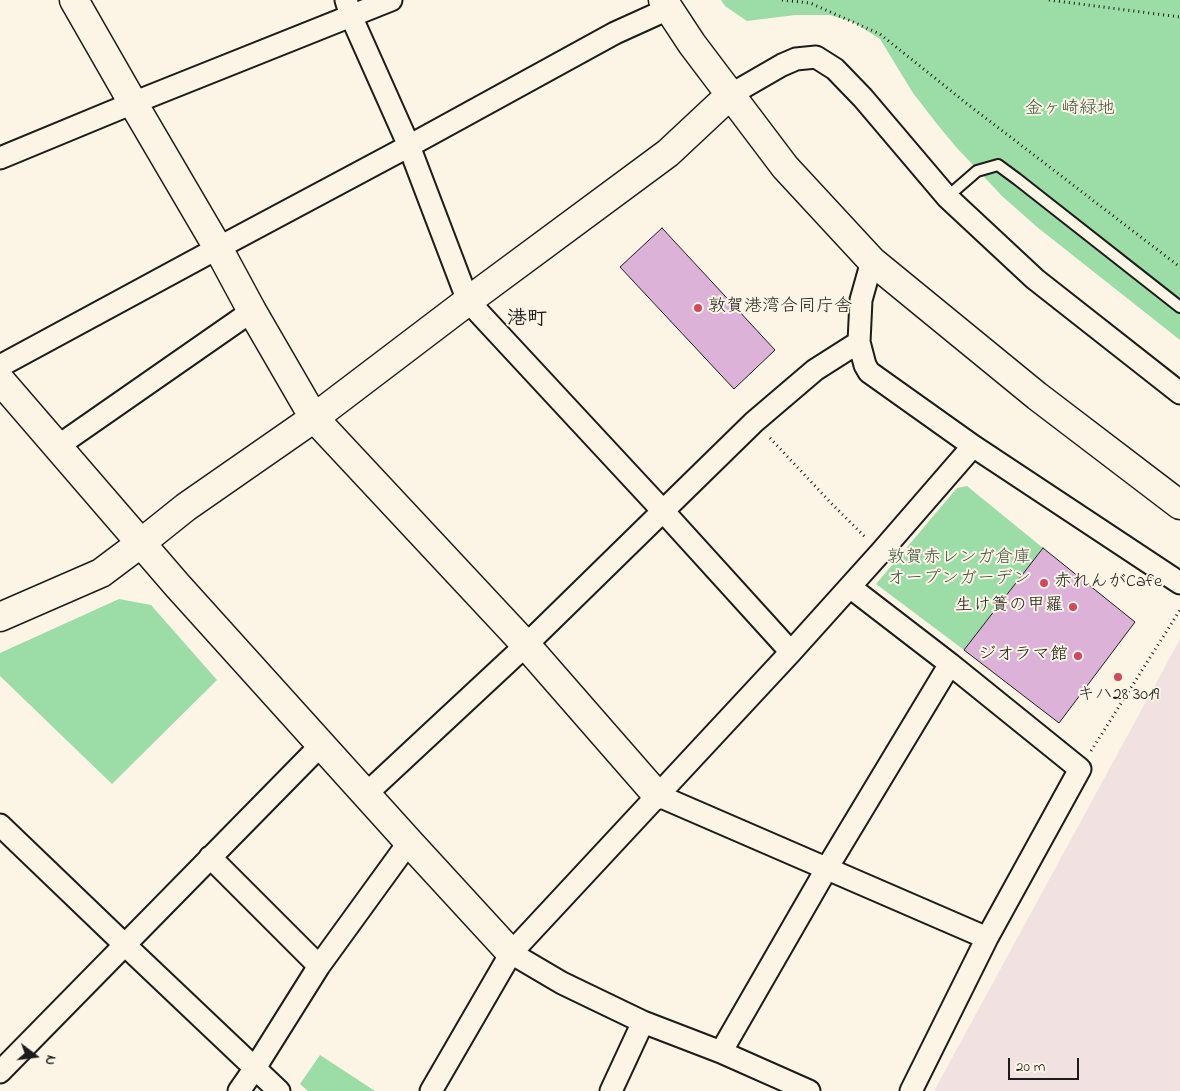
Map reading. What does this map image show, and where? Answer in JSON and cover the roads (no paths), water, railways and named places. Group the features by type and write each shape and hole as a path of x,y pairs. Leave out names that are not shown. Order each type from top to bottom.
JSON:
{"street":[{"path":"74,0 314,418 526,646 657,795 987,938"},
{"path":"0,158 133,103 348,8 391,0"},
{"path":"0,366 409,146 666,4 692,44 785,167 872,261 1037,396 1180,505"},
{"path":"348,8 409,146 468,301 664,511 791,652"},
{"path":"0,617 101,572 186,507 314,418 668,153 730,95 782,64 796,59 816,57 835,69 863,98 947,197 1035,279 1180,393"},
{"path":"872,261 861,300 859,342 865,365 869,372 973,446 1180,583"},
{"path":"58,446 252,311"},
{"path":"366,794 526,646 754,422 815,370 859,342"},
{"path":"0,380 177,585 511,953 562,983 643,1022 720,1052 786,1087 809,1091"},
{"path":"431,1091 511,953 791,652 973,446"},
{"path":"850,586 1080,769 987,938 911,1091"},
{"path":"720,1052 827,868 950,664"},
{"path":"0,1072 321,745"},
{"path":"0,826 280,1091"},
{"path":"239,1091 319,966 409,842"},
{"path":"210,857 319,966"},
{"path":"611,1091 643,1022"}],"lane":[{"path":"947,197 977,170 998,165 1180,307"}],"place":[{"name":"敦賀港湾合同庁舎","path":"698,308"},
{"name":"赤れんがCafe","path":"1044,583"},
{"name":"生け簀の甲羅","path":"1073,607"},
{"name":"ジオラマ館","path":"1078,656"},
{"name":"キハ28 3019","path":"1118,677"}],"district":[{"name":"港町","path":"527,321"}],"park label":[{"name":"金ヶ崎緑地","path":"1070,110"},
{"name":"敦賀赤レンガ倉庫 オープンガーデン","path":"959,569"}]}
